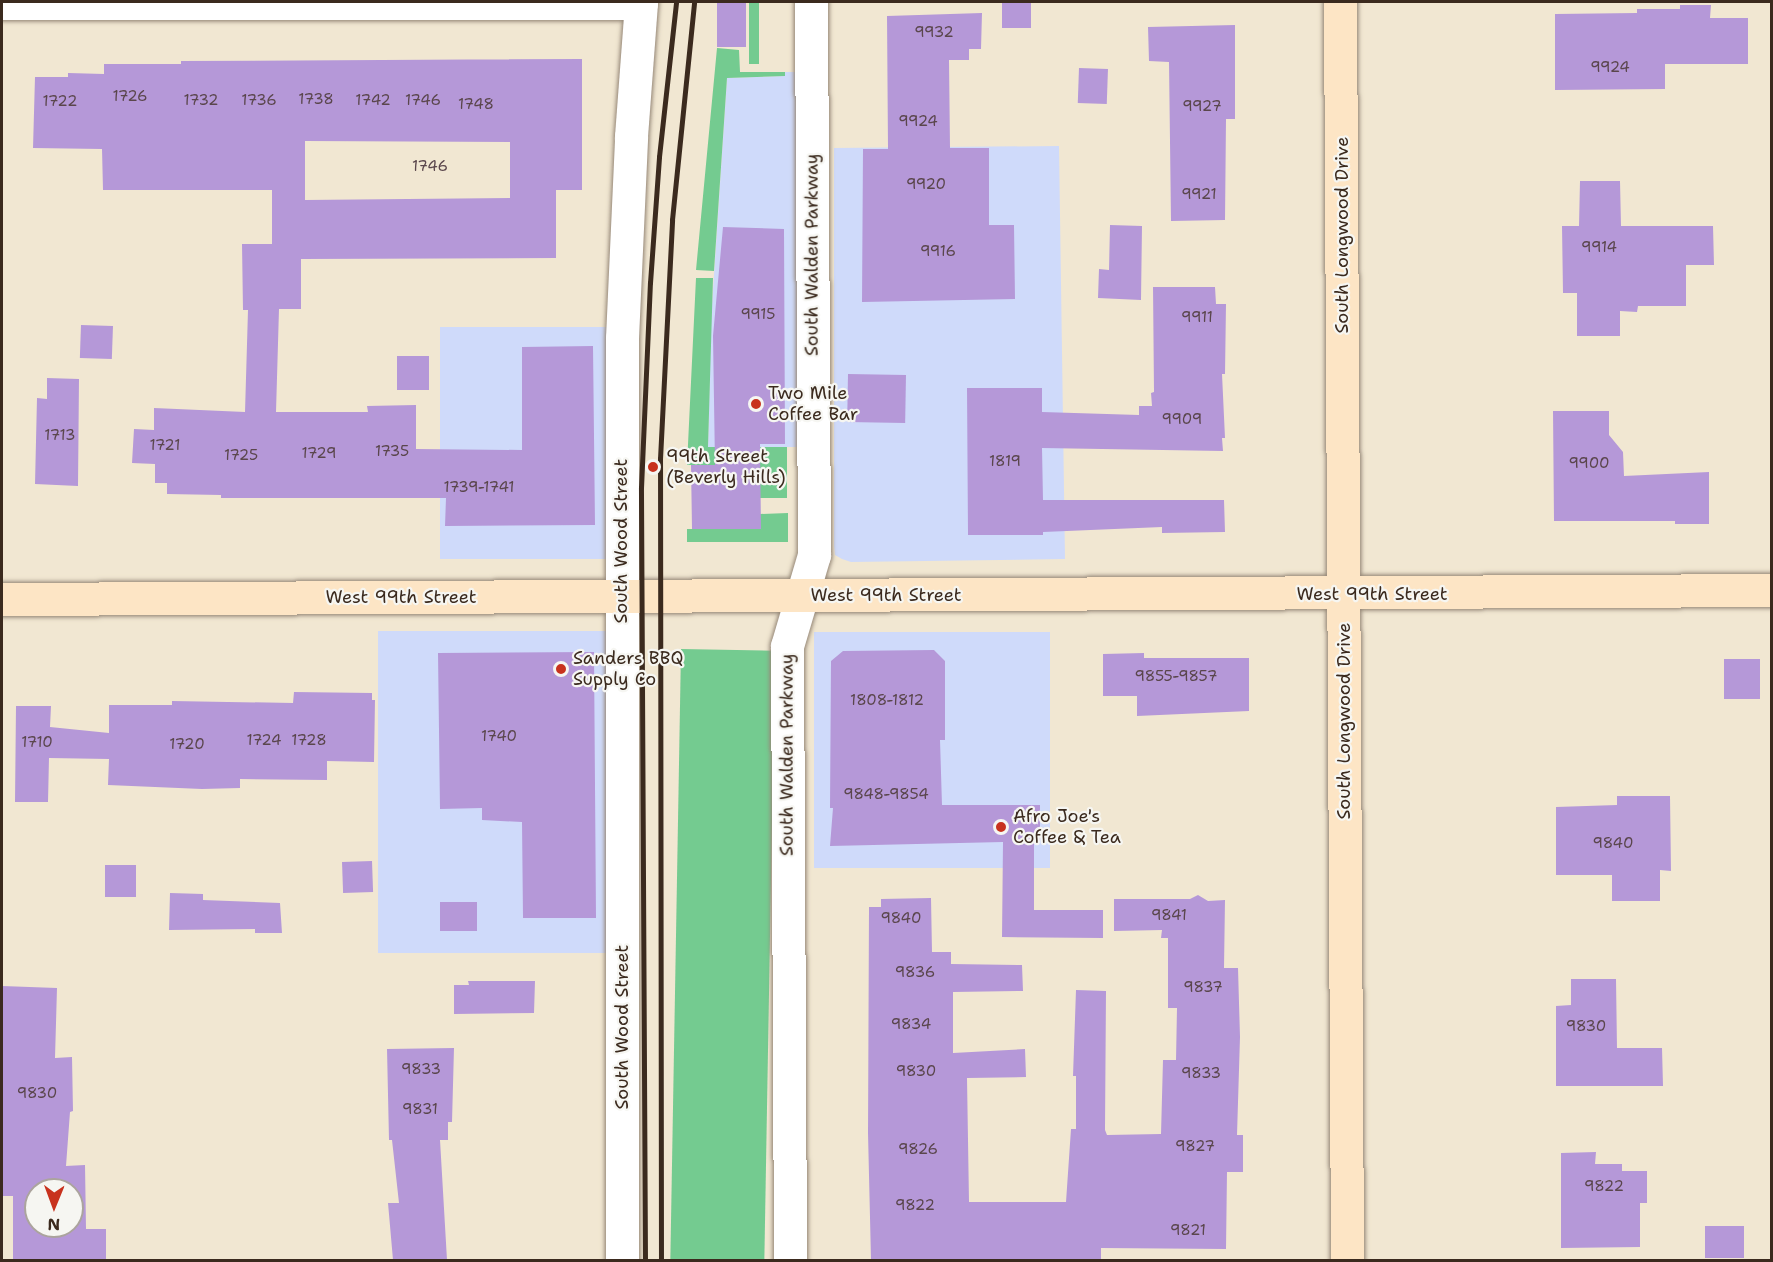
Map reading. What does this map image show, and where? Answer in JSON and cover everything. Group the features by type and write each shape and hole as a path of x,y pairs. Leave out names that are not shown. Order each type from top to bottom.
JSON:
{"street":[{"path":"2,3 641,2"},
{"name":"South Wood Street","path":"622,1260 622,338 631,136 641,2"},
{"name":"South Walden Parkway","path":"790,1260 787,646 814,549 811,2"},
{"name":"South Longwood Drive","path":"1340,2 1347,1260"},
{"name":"West 99th Street","path":"2,599 1344,594 1772,590"}],"shaded area":[{"path":"785,72 796,72 798,447 708,447 711,320 727,78 785,76"},
{"path":"1059,146 1065,559 851,562 842,559 835,555 834,546 834,148"},
{"path":"440,327 609,327 609,559 440,559"},
{"path":"378,631 608,631 608,953 378,953"},
{"path":"814,632 1050,632 1050,868 814,868"}],"green space":[{"path":"749,2 759,2 759,64 749,64"},
{"path":"717,48 739,50 740,72 785,72 785,76 727,78 714,271 696,270"},
{"path":"696,278 713,278 708,447 787,447 787,498 760,498 760,465 687,465"},
{"path":"788,513 788,542 687,542 687,529 760,529 760,514"},
{"path":"681,649 775,651 764,1260 670,1260"}],"building":[{"path":"717,2 746,2 746,47 717,47"},
{"path":"1002,2 1031,2 1031,28 1002,28"},
{"path":"1680,5 1711,5 1710,18 1748,18 1748,64 1665,64 1665,89 1555,90 1555,14 1637,13 1637,9 1680,9"},
{"path":"982,13 981,49 969,49 969,60 949,60 950,148 989,148 989,225 1014,225 1015,299 862,302 863,149 888,149 887,16"},
{"path":"1235,25 1235,119 1226,119 1225,220 1171,221 1169,62 1149,61 1148,27"},
{"path":"582,59 582,190 556,190 556,258 301,259 301,309 279,309 276,412 368,412 367,406 416,405 416,449 522,450 522,347 593,346 595,525 445,526 446,498 221,498 221,495 167,494 167,483 155,483 155,464 132,463 134,429 154,430 154,408 245,412 248,310 243,310 242,244 272,244 272,190 103,190 102,149 33,148 35,77 68,77 68,73 104,74 104,64 181,64 181,61","holes":["305,141 510,142 510,198 305,200"]},
{"path":"1079,68 1108,69 1107,104 1078,103"},
{"path":"1580,181 1620,181 1621,226 1713,226 1714,265 1686,265 1686,306 1638,306 1637,312 1620,311 1620,336 1577,336 1577,293 1563,293 1562,226 1579,226"},
{"path":"1110,225 1142,226 1141,300 1098,298 1099,269 1109,270"},
{"path":"723,227 784,229 785,444 760,444 761,529 692,529 691,465 715,465 713,336"},
{"path":"1153,287 1215,287 1216,304 1226,304 1225,374 1222,374 1225,438 1222,438 1223,451 1042,448 1043,500 1224,500 1225,532 1162,533 1162,527 1043,532 1043,535 968,535 967,388 1042,388 1042,412 1139,415 1139,406 1152,406 1151,393 1154,392"},
{"path":"81,325 113,326 112,359 80,358"},
{"path":"397,356 429,356 429,390 397,390"},
{"path":"848,374 906,375 905,423 847,422"},
{"path":"47,378 79,379 78,486 35,484 37,398 47,399"},
{"path":"1553,411 1609,411 1609,435 1623,452 1624,476 1709,472 1709,524 1675,524 1675,521 1554,521"},
{"path":"934,650 945,661 945,740 940,740 942,805 1040,805 1040,841 1034,841 1034,910 1103,910 1103,938 1002,937 1003,842 830,846 833,808 830,808 831,661 843,651"},
{"path":"594,652 596,918 523,918 522,822 482,820 482,808 440,809 438,653"},
{"path":"1144,653 1144,658 1249,658 1249,711 1137,716 1137,696 1103,696 1103,654"},
{"path":"1724,659 1760,659 1760,699 1724,699"},
{"path":"294,692 372,693 372,700 375,700 374,762 327,761 327,780 240,779 240,788 202,789 108,785 109,759 49,758 48,802 15,802 16,706 51,706 50,727 109,733 109,705 172,705 172,701 293,703"},
{"path":"1617,796 1670,796 1671,871 1660,870 1660,901 1612,901 1612,875 1556,875 1556,807 1617,805"},
{"path":"372,861 373,892 343,893 342,862"},
{"path":"105,865 136,865 136,897 105,897"},
{"path":"170,893 203,894 203,900 280,903 282,933 255,933 255,929 169,930"},
{"path":"1198,895 1208,901 1225,900 1224,968 1238,968 1240,1037 1237,1135 1243,1135 1243,1172 1227,1172 1226,1249 1101,1248 1101,1260 871,1260 868,1133 869,907 881,907 881,899 931,898 932,952 951,952 951,964 1022,965 1023,991 953,992 953,1053 1025,1049 1026,1077 967,1078 969,1202 1066,1202 1071,1129 1076,1129 1076,1076 1073,1076 1076,990 1106,991 1105,1130 1107,1135 1161,1134 1163,1060 1176,1060 1177,1008 1168,1008 1168,938 1161,938 1162,930 1114,931 1114,899 1190,899"},
{"path":"440,902 477,902 477,931 440,931"},
{"path":"1571,979 1616,979 1617,1048 1662,1048 1663,1086 1556,1086 1556,1006 1571,1005"},
{"path":"468,981 535,981 534,1013 454,1014 454,985 469,985"},
{"path":"2,986 57,988 55,1058 72,1057 73,1111 70,1112 66,1166 85,1165 86,1229 106,1229 106,1260 13,1260 13,1196 2,1196"},
{"path":"454,1048 452,1122 448,1122 448,1140 440,1140 447,1260 393,1260 388,1203 399,1203 392,1140 389,1140 387,1049"},
{"path":"1596,1152 1595,1164 1622,1164 1622,1171 1647,1171 1647,1203 1640,1203 1640,1247 1561,1248 1561,1153"},
{"path":"1705,1226 1744,1226 1744,1258 1705,1258"}],"railway":[{"path":"645,1260 641,488 650,283 659,157 676,2"},
{"path":"661,1260 660,459 672,220 694,2"}],"place":[{"name":"Two Mile Coffee Bar","path":"756,404"},
{"name":"99th Street (Beverly Hills)","path":"653,467"},
{"name":"Sanders BBQ Supply Co","path":"561,669"},
{"name":"Afro Joe's Coffee & Tea","path":"1001,827"}]}
